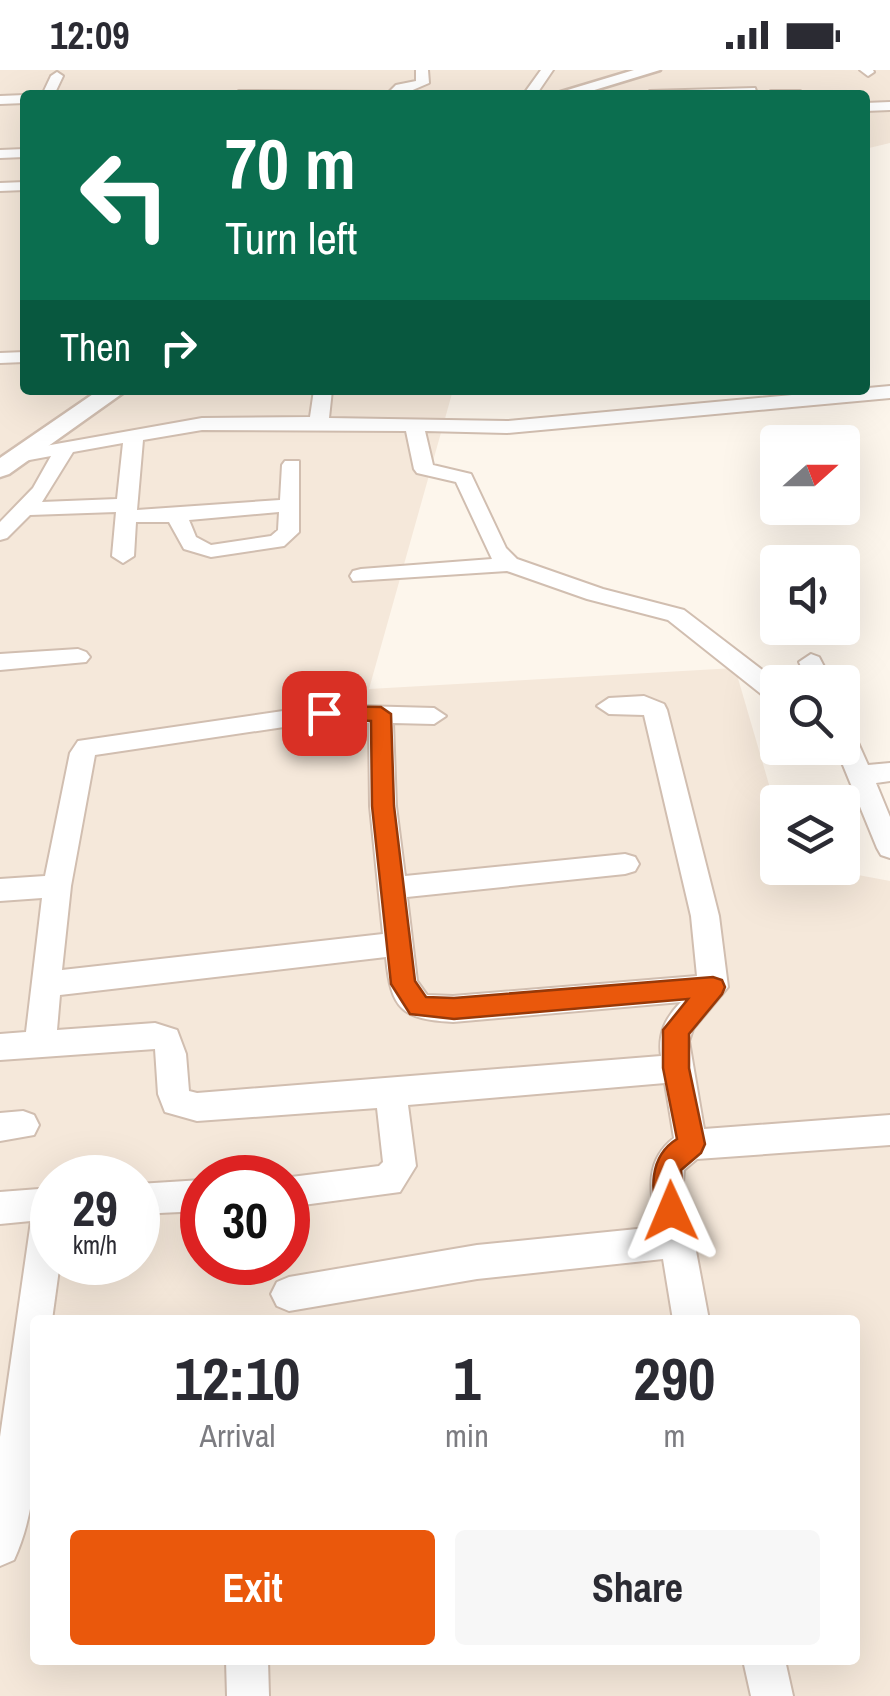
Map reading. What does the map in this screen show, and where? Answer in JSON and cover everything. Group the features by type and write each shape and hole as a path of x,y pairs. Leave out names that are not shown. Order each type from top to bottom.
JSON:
{"street":[{"path":"398,90 423,83 422,70"},
{"path":"578,90 647,72"},
{"path":"50,90 56,76"},
{"path":"705,78 749,90"},
{"path":"0,469 108,395"},
{"path":"319,424 322,395"},
{"path":"24,455 215,423 507,427 796,395"},
{"path":"414,426 424,469 464,478 496,552 509,564 595,594 676,615 760,681"},
{"path":"123,556 134,435"},
{"path":"0,534 56,469 65,449"},
{"path":"177,516 190,545 200,551 277,542 288,532 292,466"},
{"path":"24,509 126,510 177,516 290,505"},
{"path":"361,576 509,564"},
{"path":"0,662 78,656"},
{"path":"609,706 644,704 655,710 701,900 713,987 676,1030 676,1068 691,1144"},
{"path":"40,1044 57,886 83,752 88,747 324,713 434,716"},
{"path":"381,714 383,806 403,984 419,1006 432,1010 713,987"},
{"path":"860,758 890,772"},
{"path":"854,765 890,848"},
{"path":"392,888 625,864"},
{"path":"0,890 57,886"},
{"path":"46,984 399,944"},
{"path":"0,1047 156,1036 166,1040 171,1048 170,1090 176,1102 186,1106 598,1078 676,1068"},
{"path":"310,1189 388,1181 396,1175 400,1166 391,1092"},
{"path":"690,1315 667,1167 676,1154 691,1144 890,1130"},
{"path":"0,1208 30,1206"},
{"path":"289,1294 477,1262 676,1240"},
{"path":"40,1315 43,1285"},
{"path":"0,1546 26,1446 30,1407"},
{"path":"248,1665 248,1696"},
{"path":"765,1665 772,1696"}],"shaded area":[{"path":"0,70 890,70 890,143 870,148 870,90 20,90 20,395 452,395 369,689 735,668 760,765 769,785 760,785 760,885 860,885 860,875 890,881 890,1696 0,1696"}],"route":[{"path":"324,713 381,714 383,806 403,984 419,1006 454,1009 713,987 676,1030 676,1068 691,1144 676,1154 667,1167 671,1211"}]}
